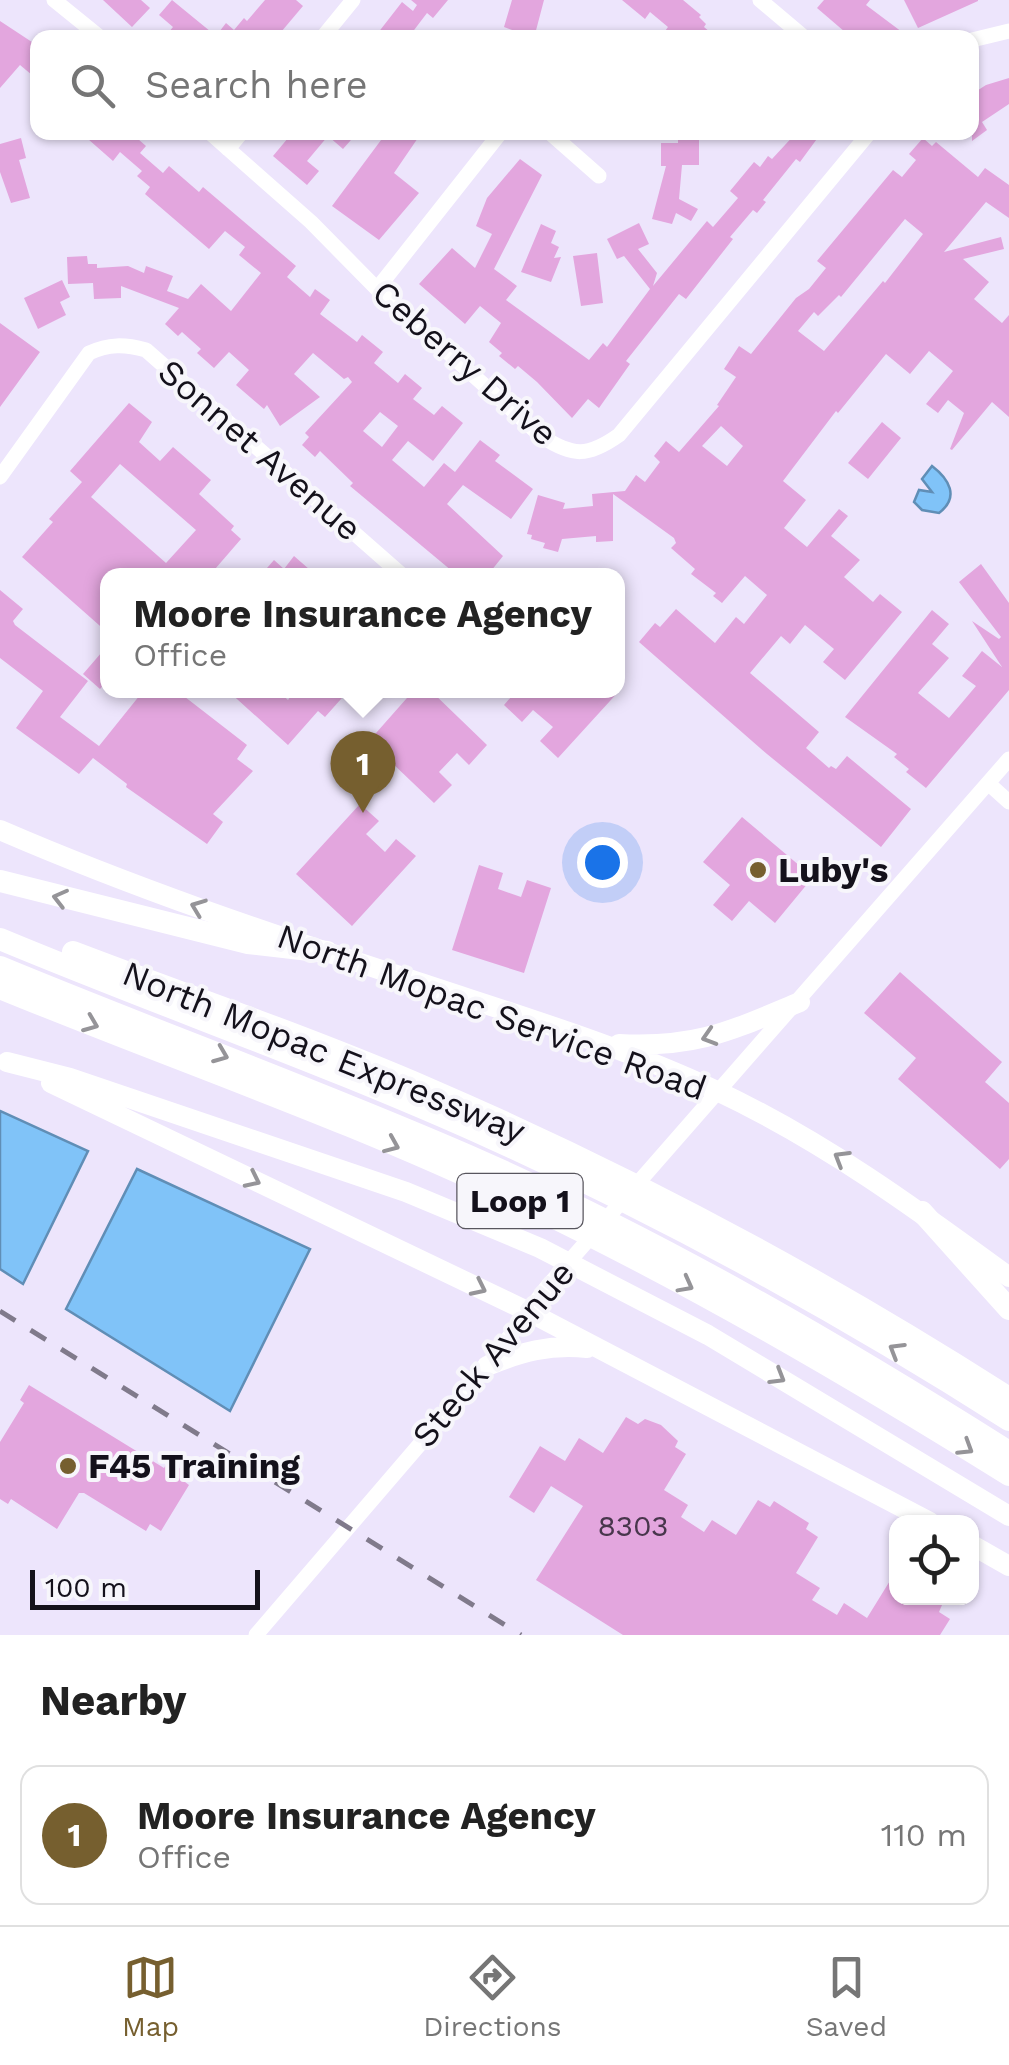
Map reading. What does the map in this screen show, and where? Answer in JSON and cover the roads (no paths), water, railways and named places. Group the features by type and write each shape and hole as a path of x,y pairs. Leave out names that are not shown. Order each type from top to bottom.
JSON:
{"highway":[{"path":"0,880 248,942 326,952"},
{"name":"North Mopac Expressway","path":"0,922 425,1087 546,1142 786,1264 1009,1398"},
{"path":"0,939 371,1086 584,1181 797,1293 1009,1420"},
{"path":"0,967 362,1111 572,1205 767,1306 1009,1452"},
{"name":"North Mopac Expressway","path":"0,988 397,1146 517,1200 799,1346 1009,1475"},
{"path":"922,1212 1009,1309"}],"main road":[{"name":"North Mopac Service Road","path":"0,830 326,952 600,1043 718,1092 846,1160 1009,1278"},
{"path":"600,1043 688,1043 800,1002"},
{"path":"4,1060 529,1312 916,1515"},
{"path":"4,1060 123,1095 406,1192 522,1240 708,1335 1009,1516"},
{"path":"487,1366 543,1348 594,1348"},
{"path":"979,1550 1009,1566"}],"street":[{"path":"54,0 91,30"},
{"path":"329,30 353,0"},
{"path":"760,0 796,30"},
{"path":"979,38 1009,31"},
{"name":"Ceberry Drive","path":"218,140 541,436 574,453 599,449 619,435 863,140"},
{"path":"228,149 235,140"},
{"path":"378,289 495,140"},
{"path":"557,140 599,176"},
{"name":"Sonnet Avenue","path":"0,477 89,353 107,345 130,345 146,350 395,568"},
{"name":"Steck Avenue","path":"256,1635 487,1366 546,1288 1009,760"},
{"path":"989,784 1009,802"}],"water":[{"path":"932,466 950,488 949,501 939,513 922,510 914,502 919,490 932,492 922,479"},
{"path":"0,1111 88,1151 23,1284 0,1269"},
{"path":"137,1169 310,1249 230,1411 66,1309"}],"railway":[{"path":"0,1311 521,1635"}],"place":[{"name":"Moore Insurance Agency","path":"363,813"},
{"name":"Luby's","path":"758,870"},
{"name":"F45 Training","path":"68,1466"}]}
